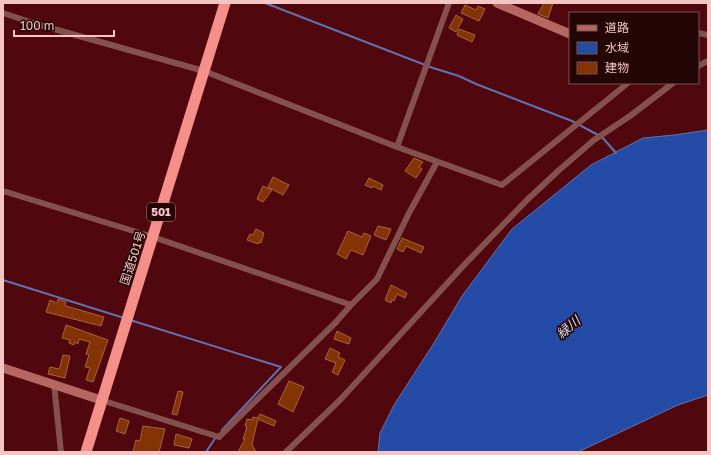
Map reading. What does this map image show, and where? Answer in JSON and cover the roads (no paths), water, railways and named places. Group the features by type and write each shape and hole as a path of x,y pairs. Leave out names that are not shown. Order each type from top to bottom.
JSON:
{"highway":[{"name":"国道501号","path":"86,452 225,3"}],"street":[{"path":"397,147 449,3"},
{"path":"498,3 569,34"},
{"path":"3,13 204,71 397,147 502,185 627,84"},
{"path":"699,66 708,61"},
{"path":"286,452 340,400 465,264 532,195 594,140 630,116 672,84"},
{"path":"3,368 219,437 336,322 351,304 377,279 409,213 437,162"},
{"path":"3,191 153,237 351,304"},
{"path":"54,384 61,452"}],"water":[{"name":"緑川","path":"708,130 708,395 678,405 578,452 378,452 380,433 394,405 462,296 512,229 591,165 643,138"}],"waterway":[{"path":"265,3 433,68 459,76 572,121 598,135"},
{"path":"602,137 616,153"},
{"path":"3,280 124,318"},
{"path":"130,320 281,367 222,430"},
{"path":"206,452 216,437"}]}
